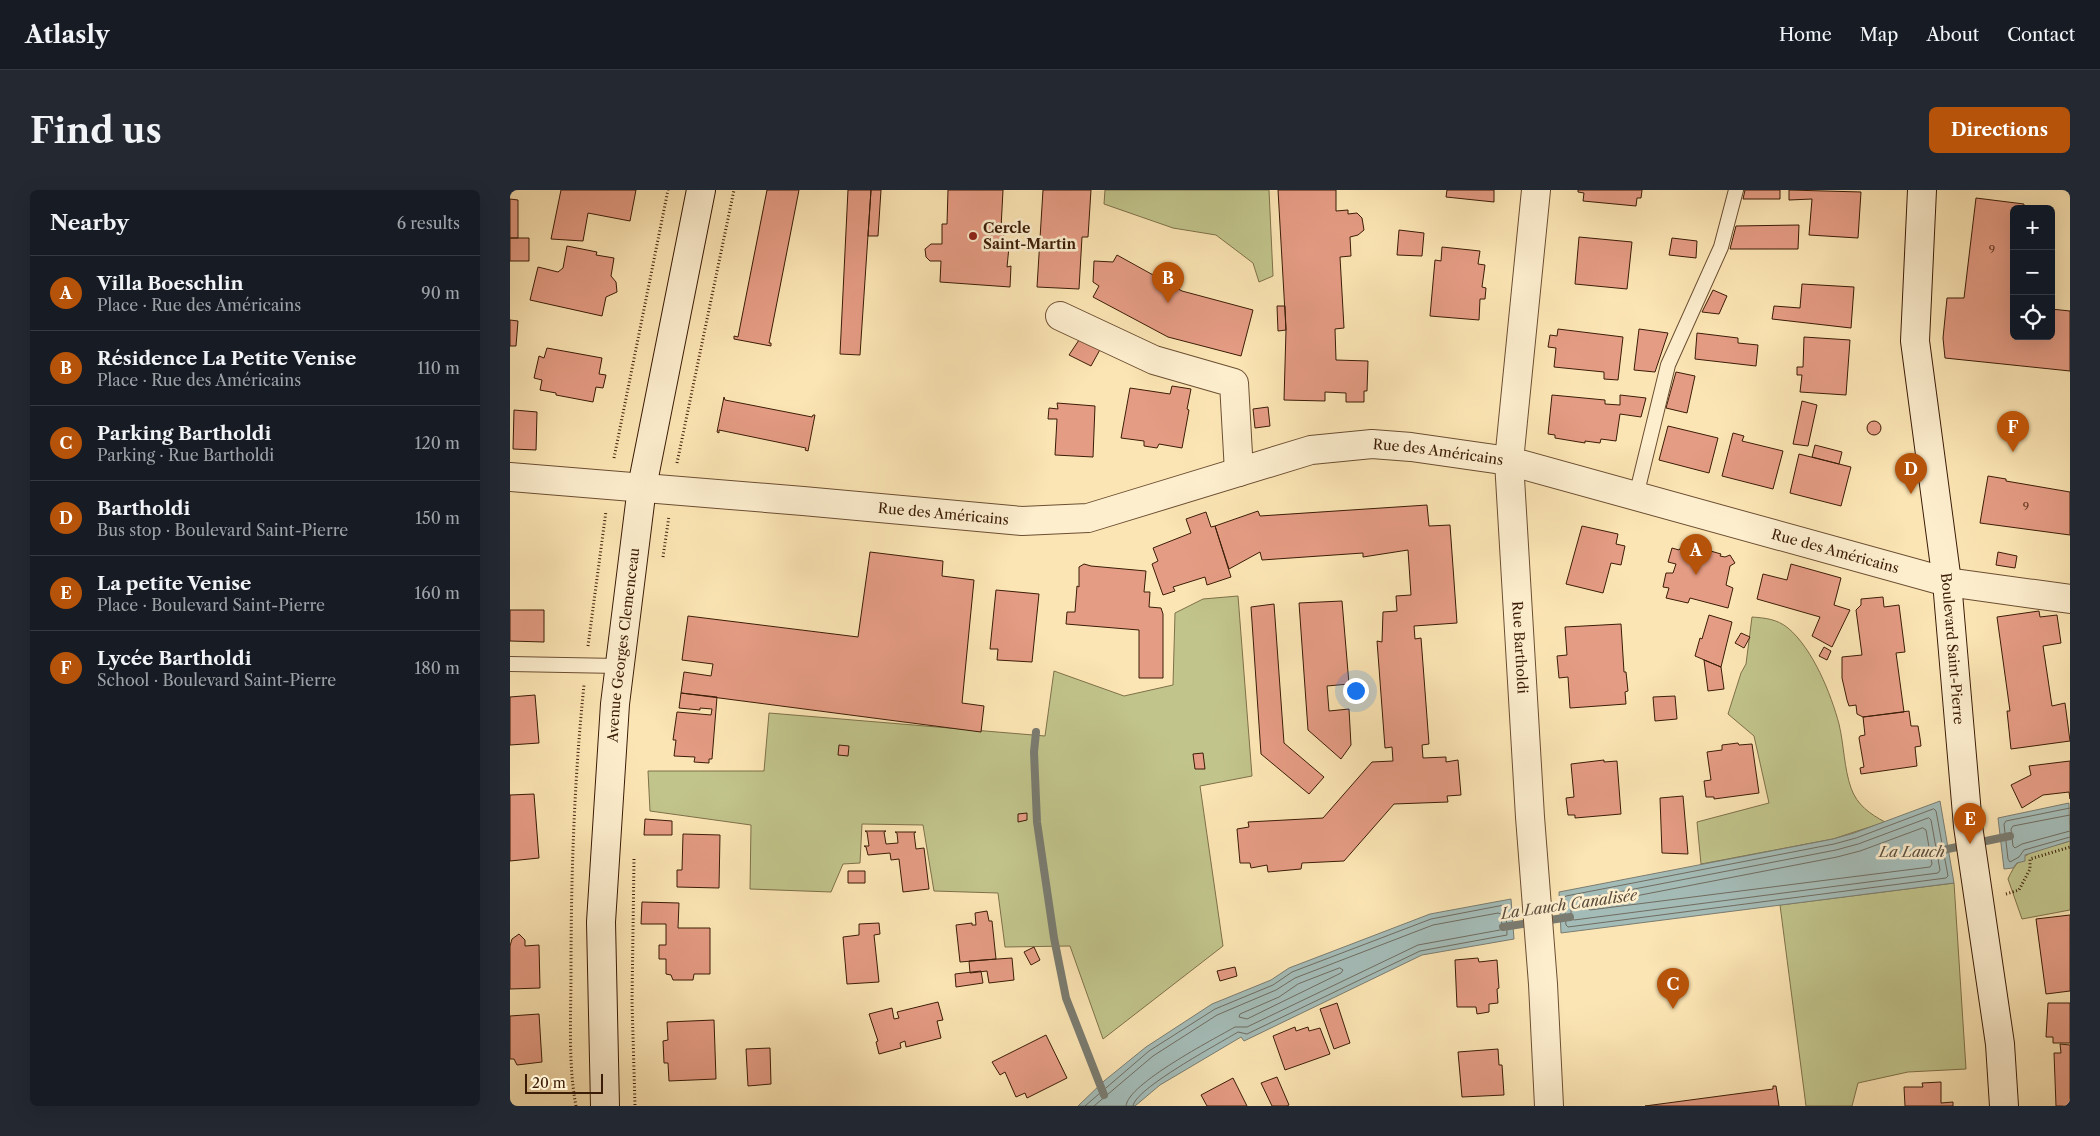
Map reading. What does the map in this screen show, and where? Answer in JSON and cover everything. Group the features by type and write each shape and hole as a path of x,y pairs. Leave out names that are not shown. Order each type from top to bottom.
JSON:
{"street":[{"name":"Avenue Georges Clemenceau","path":"605,1106 601,922 615,704 642,487 700,190"},
{"name":"Rue Bartholdi","path":"1536,190 1509,461 1549,1106"},
{"name":"Boulevard Saint-Pierre","path":"1922,190 1915,341 1947,582 1968,826 2000,1044 2004,1106"},
{"path":"1060,316 1154,360 1234,384 1240,472"},
{"name":"Rue des Américains","path":"510,476 1022,521 1088,518 1311,450 1372,444 1411,447 1509,461 1947,582 2070,599"}],"lane":[{"path":"1636,496 1668,365 1721,247 1736,190"},
{"path":"510,664 620,666"}],"path":[{"path":"617,444 668,190"},
{"path":"661,566 672,490 734,190"},
{"path":"1977,890 2019,890 2030,869 2030,859 2070,847"},
{"path":"634,855 632,1001 635,1106"}],"green space":[{"path":"1105,190 1269,190 1273,276 1259,282 1253,263 1216,235 1173,228 1104,204"},
{"path":"1238,596 1252,776 1200,786 1223,946 1103,1039 1070,946 1005,947 998,893 934,891 923,825 862,824 860,863 843,864 831,892 750,889 751,825 650,811 648,771 764,771 769,713 1045,736 1054,671 1124,696 1173,685 1175,613 1203,599"},
{"path":"1752,617 1771,619 1784,625 1797,637 1813,660 1836,712 1851,788 1865,808 1885,822 1833,839 1701,864 1697,822 1769,803 1754,736 1728,714 1741,673 1746,664"},
{"path":"2070,841 2070,910 2022,919 2008,879 2013,869 2019,861 2033,852"},
{"path":"1954,883 1966,1069 1908,1072 1858,1083 1852,1106 1806,1106 1780,905"}],"water":[{"name":"La Lauch","path":"1940,801 1954,883 1561,933 1559,892 1833,839"},
{"path":"2069,803 2070,841 2025,855 2025,861 2017,863 2013,868 2004,869 1998,818"},
{"path":"1511,899 1514,939 1422,955 1244,1041 1241,1037 1160,1085 1135,1106 1078,1106 1104,1081 1146,1047 1212,1004 1271,980 1289,968 1430,914"}],"building":[{"path":"561,190 636,190 630,221 588,213 583,241 551,239"},
{"path":"767,190 799,190 769,343 771,343 771,346 734,339 734,336 738,337"},
{"path":"848,190 871,190 860,355 840,354"},
{"path":"871,190 881,190 878,236 868,236"},
{"name":"Cercle Saint-Martin","path":"948,190 1003,190 1001,228 1004,228 1003,247 1009,247 1007,267 1011,266 1010,287 940,282 941,261 930,261 926,257 925,249 931,244 942,244 942,224 947,224"},
{"path":"1043,190 1091,190 1088,237 1082,237 1079,289 1037,287"},
{"path":"1278,190 1336,190 1336,211 1348,210 1348,214 1357,213 1362,218 1364,230 1358,235 1350,237 1351,256 1340,257 1344,328 1335,329 1336,360 1368,361 1367,391 1364,391 1364,402 1346,402 1346,393 1325,392 1325,401 1284,400 1286,330"},
{"path":"1447,190 1494,190 1494,202 1446,197"},
{"path":"1578,190 1642,190 1641,198 1637,198 1636,206 1583,201 1584,193 1578,192"},
{"path":"1745,190 1780,190 1780,199 1743,199"},
{"path":"1789,190 1861,192 1858,238 1809,235 1812,199 1789,200"},
{"path":"1976,198 2024,204 2010,205 2010,340 2055,340 2055,309 2070,311 2070,371 1945,358 1943,338 1947,298 1964,298"},
{"path":"510,199 518,200 518,238 510,238"},
{"path":"1799,225 1798,249 1730,249 1736,226"},
{"path":"1399,230 1424,233 1422,256 1397,255"},
{"path":"1579,237 1632,242 1627,289 1575,284"},
{"path":"510,238 529,238 529,261 510,261"},
{"path":"1672,238 1697,241 1696,258 1669,255"},
{"path":"567,246 597,252 596,255 614,258 611,276 616,282 617,292 606,297 602,316 530,300 538,267 558,272 563,268"},
{"path":"1442,247 1480,251 1478,264 1485,265 1482,287 1486,288 1485,299 1480,299 1479,320 1430,316 1435,260 1441,261"},
{"path":"1117,255 1182,291 1253,310 1241,356 1168,337 1093,297 1099,286 1093,282 1094,261 1113,262"},
{"path":"1802,284 1854,287 1851,328 1772,319 1774,306 1800,308"},
{"path":"1713,290 1727,296 1719,314 1702,312"},
{"path":"1277,306 1285,306 1286,330 1278,331"},
{"path":"510,320 518,321 516,346 510,346"},
{"path":"1558,329 1623,337 1618,380 1604,379 1604,372 1554,367 1556,348 1548,347 1550,335 1557,336"},
{"path":"1639,329 1668,333 1655,372 1634,370"},
{"path":"1697,333 1738,338 1738,343 1758,345 1756,366 1695,359"},
{"path":"1083,334 1102,346 1091,366 1069,355"},
{"path":"1804,337 1850,340 1846,395 1800,392 1802,375 1797,375 1797,367 1803,367"},
{"path":"547,348 602,358 599,374 606,375 603,388 596,387 593,402 540,390 542,380 534,378 539,356 544,358"},
{"path":"1676,372 1695,376 1687,413 1666,408"},
{"path":"1172,386 1191,389 1182,448 1159,444 1157,448 1144,446 1144,441 1121,438 1130,388 1170,394"},
{"path":"1552,395 1605,400 1605,404 1620,405 1620,395 1646,398 1641,417 1620,414 1616,441 1601,439 1600,443 1585,441 1585,443 1555,438 1555,435 1548,434"},
{"path":"724,397 725,400 812,417 815,415 808,451 805,450 806,448 719,430 719,433 717,432"},
{"path":"1802,401 1817,405 1808,446 1793,444"},
{"path":"1057,403 1095,406 1093,457 1055,455 1057,419 1048,419 1049,408 1058,409"},
{"path":"1268,407 1270,426 1255,428 1253,409"},
{"path":"514,410 537,412 536,450 513,449"},
{"path":"1874,421 1879,423 1881,428 1879,433 1874,435 1869,433 1867,428 1869,423"},
{"path":"1668,426 1718,438 1709,473 1659,460"},
{"path":"1733,433 1744,436 1742,441 1783,451 1773,489 1722,476"},
{"path":"1815,445 1842,452 1839,464 1812,457"},
{"path":"1799,454 1851,467 1841,506 1790,493"},
{"path":"1988,476 2070,492 2070,535 1980,523"},
{"path":"1427,505 1429,526 1450,525 1457,623 1414,626 1415,639 1421,638 1429,744 1422,745 1423,758 1446,757 1446,762 1458,760 1461,795 1447,796 1448,802 1394,804 1344,861 1302,863 1301,869 1268,872 1267,865 1251,868 1250,863 1240,863 1237,829 1249,827 1248,822 1323,818 1372,762 1393,761 1392,747 1385,748 1377,641 1382,642 1383,612 1397,611 1396,596 1411,595 1408,550 1363,557 1363,553 1262,560 1260,552 1229,569 1215,526 1258,511 1260,516"},
{"path":"1206,512 1211,527 1215,526 1231,577 1207,585 1205,577 1173,587 1175,591 1163,595 1152,564 1158,561 1153,548 1191,533 1186,519"},
{"path":"1582,526 1618,534 1616,544 1625,546 1621,565 1611,563 1603,593 1566,584"},
{"path":"1682,546 1699,550 1700,548 1725,557 1730,555 1735,563 1730,566 1726,585 1733,588 1728,608 1690,598 1688,603 1666,598 1669,588 1663,587 1666,573 1673,573 1676,564 1668,562 1672,548 1679,550"},
{"path":"870,552 943,561 942,576 974,580 962,703 984,706 981,732 681,693 684,672 711,676 713,664 682,660 688,616 858,637"},
{"path":"1998,552 2017,556 2015,568 1996,565"},
{"path":"1084,564 1146,571 1144,592 1150,592 1149,607 1161,608 1163,614 1163,678 1139,678 1139,630 1066,624 1067,612 1075,612 1077,586 1079,587 1079,567"},
{"path":"1791,564 1841,578 1834,605 1850,610 1832,647 1812,636 1820,617 1757,599 1763,574 1787,580"},
{"path":"996,590 1039,594 1032,662 997,660 998,649 990,649"},
{"path":"1883,597 1884,607 1899,605 1905,652 1896,653 1904,712 1863,717 1857,714 1856,705 1849,706 1842,678 1842,657 1862,655 1856,610 1861,605 1861,599"},
{"path":"1342,601 1349,684 1327,686 1329,711 1349,709 1351,745 1341,759 1308,730 1299,603"},
{"path":"1274,604 1284,743 1324,777 1309,794 1261,754 1251,607"},
{"path":"510,610 544,610 544,642 510,641"},
{"path":"2039,611 2040,617 2057,615 2061,643 2043,646 2052,706 2065,703 2070,741 2011,749 2007,711 2010,711 1997,617"},
{"path":"1709,615 1732,622 1721,667 1695,656"},
{"path":"1621,624 1624,672 1626,672 1628,691 1625,692 1626,704 1570,708 1568,677 1559,678 1557,656 1567,655 1565,627"},
{"path":"1741,633 1750,637 1744,648 1735,643"},
{"path":"1824,647 1831,651 1827,660 1819,656"},
{"path":"1704,660 1721,667 1724,689 1708,691"},
{"path":"681,693 717,697 712,759 709,759 709,763 694,762 695,757 674,756 676,740 673,740 677,712 711,715 712,709 679,708"},
{"path":"535,695 539,743 510,745 510,697"},
{"path":"1675,696 1677,719 1655,721 1653,697"},
{"path":"1909,711 1911,726 1918,726 1920,738 1921,746 1915,747 1917,766 1861,774 1860,768 1864,767 1859,738 1865,735 1863,717"},
{"path":"1738,743 1739,745 1752,744 1759,793 1714,799 1714,797 1706,797 1704,781 1711,780 1707,752 1722,750 1722,745"},
{"path":"839,745 849,746 848,756 838,755"},
{"path":"1203,753 1205,769 1195,769 1193,754"},
{"path":"1604,760 1604,762 1617,761 1621,814 1575,818 1575,815 1568,815 1566,798 1574,797 1571,764"},
{"path":"2070,761 2070,799 2069,792 2043,795 2022,808 2011,785 2031,775 2029,766"},
{"path":"534,794 539,858 510,861 510,795"},
{"path":"1683,796 1688,854 1662,853 1660,798"},
{"path":"1027,813 1027,820 1018,822 1018,814"},
{"path":"645,819 672,821 672,835 644,835"},
{"path":"865,831 886,831 884,832 886,844 898,843 897,833 895,832 916,832 914,833 916,849 924,848 929,889 903,892 899,859 891,860 890,853 868,855 864,846 869,846 867,832"},
{"path":"683,834 720,835 719,888 677,887 677,870 682,870"},
{"path":"848,871 865,871 865,883 848,883"},
{"path":"642,902 679,903 678,928 710,928 710,974 694,974 693,980 673,980 671,975 666,974 666,959 659,959 659,945 666,945 666,924 641,924"},
{"path":"987,911 989,921 992,921 996,959 960,962 956,925 972,923 972,925 976,925 975,913"},
{"path":"2070,915 2070,991 2046,994 2036,919"},
{"path":"879,923 880,934 874,935 879,982 847,984 843,937 859,935 859,924"},
{"path":"519,934 525,940 525,946 539,945 540,988 510,989 510,946 512,939"},
{"path":"1034,947 1040,960 1031,965 1024,952"},
{"path":"1012,958 1014,980 989,983 987,971 970,973 969,961"},
{"path":"1478,958 1479,962 1497,960 1499,988 1497,989 1498,1003 1489,1004 1489,1012 1477,1014 1476,1007 1457,1007 1455,960"},
{"path":"1235,967 1237,976 1220,981 1217,971"},
{"path":"981,971 983,983 956,987 955,974"},
{"path":"938,1002 943,1020 937,1021 941,1038 906,1047 905,1041 900,1043 901,1048 879,1054 876,1042 878,1041 869,1014 892,1008 894,1019 899,1018 897,1012"},
{"path":"1337,1003 1350,1043 1334,1049 1320,1009"},
{"path":"2048,1003 2070,1003 2070,1043 2053,1043 2053,1037 2046,1037"},
{"path":"539,1014 542,1062 517,1065 514,1059 510,1059 510,1016"},
{"path":"714,1020 716,1079 669,1081 668,1063 664,1063 663,1041 668,1040 667,1022"},
{"path":"1295,1027 1296,1031 1308,1027 1309,1031 1320,1028 1330,1054 1285,1070 1273,1036"},
{"path":"1046,1035 1067,1078 1027,1098 1025,1093 1016,1097 1005,1072 1000,1075 992,1062"},
{"path":"2060,1044 2070,1045 2070,1106 2056,1106 2054,1053 2061,1053"},
{"path":"770,1048 771,1084 748,1086 746,1049"},
{"path":"1498,1049 1499,1065 1502,1065 1504,1095 1462,1097 1458,1052"},
{"path":"1277,1077 1289,1105 1287,1106 1272,1106 1261,1083"},
{"path":"1233,1078 1247,1106 1207,1106 1201,1095"},
{"path":"1941,1082 1941,1103 1953,1102 1953,1106 1905,1106 1904,1087 1923,1087 1922,1083"},
{"path":"1773,1086 1776,1086 1779,1106 1645,1106 1773,1089"}],"waterway":[{"path":"1036,732 1034,752 1037,822 1054,938 1066,998 1104,1095"},
{"name":"La Lauch Canalisée","path":"1938,851 2010,836"},
{"name":"La Lauch Canalisée","path":"1503,927 1570,917"}],"place":[{"name":"Cercle Saint-Martin","path":"973,236"},
{"name":"Résidence La Petite Venise","path":"1168,303"},
{"name":"Lycée Bartholdi","path":"2013,452"},
{"name":"Bartholdi","path":"1911,494"},
{"name":"Villa Boeschlin","path":"1696,575"},
{"name":"La petite Venise","path":"1970,844"},
{"name":"Parking Bartholdi","path":"1673,1009"}]}
